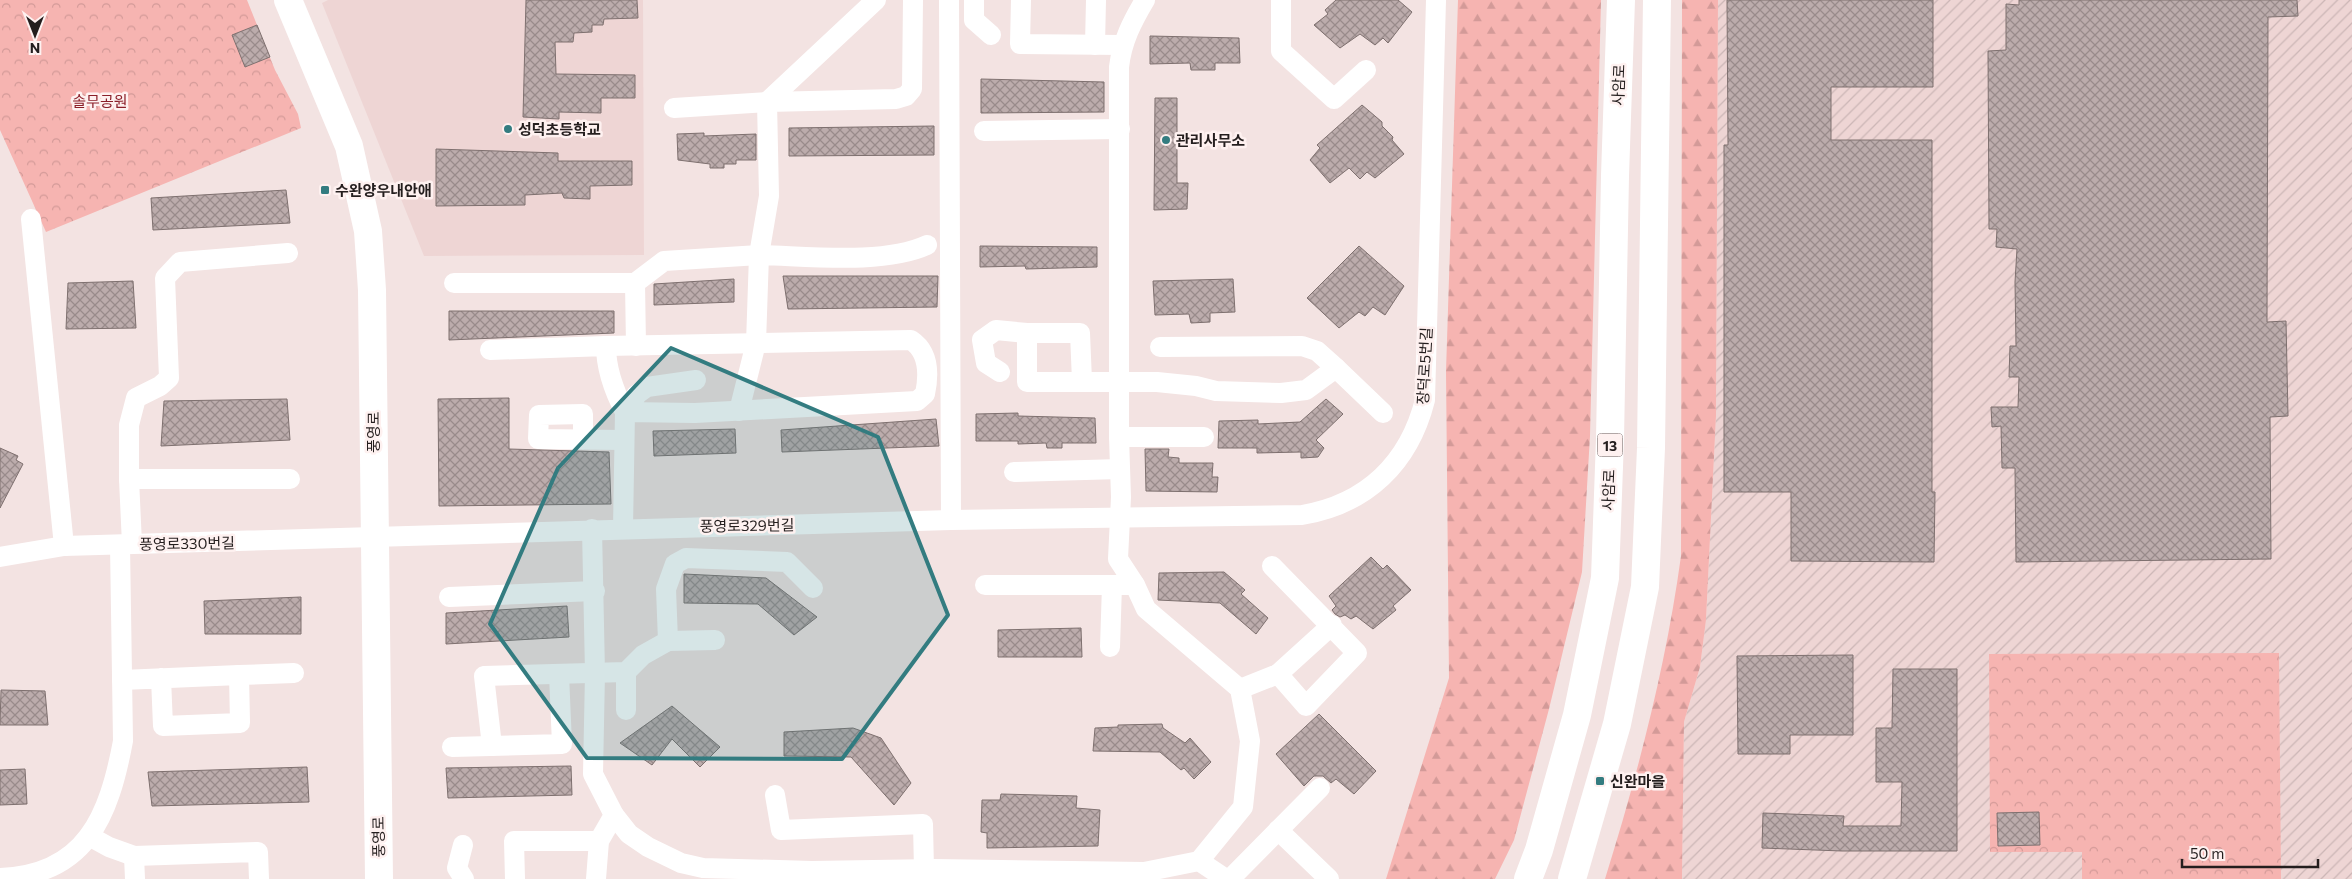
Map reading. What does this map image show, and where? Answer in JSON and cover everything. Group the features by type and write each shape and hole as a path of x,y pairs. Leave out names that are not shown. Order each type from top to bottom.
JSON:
{"main road":[{"name":"풍영로","path":"288,0 349,146 368,231 372,290 378,879"},
{"name":"사암로","path":"1528,879 1539,850 1577,715 1604,578 1610,439 1614,186 1621,0"},
{"path":"1572,879 1617,724 1645,587 1651,438 1657,0"}],"street":[{"path":"739,411 756,343 759,255 769,196 767,102 876,0"},
{"path":"674,108 767,102 896,99 906,96 912,88 913,0"},
{"path":"949,0 951,520"},
{"path":"974,0 974,20 991,35"},
{"path":"1021,0 1020,44 1122,45"},
{"path":"1095,44 1096,0"},
{"path":"592,529 595,673 593,774 614,815 629,834 648,847 681,863 703,868 771,874 924,870 991,874 1144,872 1199,861 1243,807 1250,741 1240,689 1146,609 1135,585 1118,560 1120,517 1119,66 1122,45 1131,24 1146,0"},
{"path":"1281,0 1281,51 1334,99 1366,70"},
{"name":"장덕로5번길","path":"1120,517 1302,515 1324,512 1374,485 1389,471 1408,446 1416,431 1424,400 1436,0"},
{"path":"984,131 1120,129"},
{"path":"31,219 64,546"},
{"path":"454,283 635,283 664,261 759,255 881,257 913,252 927,245"},
{"path":"0,878 22,877 60,864 82,846 104,810 118,769 123,741 122,680 129,425 136,398 160,386 169,378 165,278 180,262 288,253"},
{"path":"635,283 636,346"},
{"path":"1000,372 986,363 982,340 996,330 1027,333 1080,334 1082,381"},
{"path":"1027,333 1027,382 1119,381 1174,383 1216,391 1289,393 1306,390 1336,368"},
{"path":"490,350 911,340 923,350 925,358 927,385 925,394 916,401 695,413 627,412"},
{"path":"606,346 606,360 614,390 627,412"},
{"path":"1160,347 1302,346 1317,351 1383,413"},
{"path":"623,528 623,440 627,412 636,395 647,387 696,380"},
{"path":"1119,437 1204,437"},
{"path":"583,440 623,440"},
{"path":"1014,472 1120,469"},
{"path":"129,479 290,479"},
{"name":"풍영로329번길","path":"374,538 623,528 1120,517"},
{"name":"풍영로330번길","path":"0,557 64,546 374,538"},
{"path":"668,641 666,589 675,564 686,558 787,562 813,588"},
{"path":"1272,566 1332,625 1357,654 1306,706 1278,674"},
{"path":"984,585 1135,585"},
{"path":"1110,648 1112,585"},
{"path":"449,597 594,591"},
{"path":"1240,689 1278,674 1332,625"},
{"path":"626,710 626,672 642,655 668,641 715,640"},
{"path":"492,746 484,676 626,672"},
{"path":"122,680 294,673"},
{"path":"452,747 562,744 559,674"},
{"path":"161,678 163,726 240,723 239,675"},
{"path":"1230,879 1320,788"},
{"path":"775,795 780,830 923,824 924,870"},
{"path":"596,879 599,841 614,815"},
{"path":"1278,830 1329,879"},
{"path":"89,836 109,847 134,856 258,852 259,879"},
{"path":"515,879 514,842 599,841"},
{"path":"463,845 456,868 464,879"},
{"path":"134,856 135,879"},
{"path":"1199,861 1226,879"}],"highlighted area":[{"path":"671,348 878,437 948,615 842,759 587,758 490,624 558,468"}],"shaded area":[{"name":"성덕초등학교","path":"328,0 643,0 644,255 424,256 322,3"},
{"path":"1718,0 2352,0 2352,879 1682,879 1684,722 1700,667 1706,620 1716,416"}],"green space":[{"name":"솔무공원","path":"0,0 247,0 275,70 298,114 301,128 46,232 0,130"},
{"path":"1458,0 1601,0 1590,436 1582,572 1549,709 1514,840 1495,879 1386,879 1449,678 1446,371"},
{"path":"1682,0 1718,0 1716,416 1706,620 1700,667 1684,722 1682,879 1605,879 1650,719 1675,597 1681,556"},
{"path":"2279,653 2281,879 2082,879 2082,852 1990,852 1989,654"}],"building":[{"path":"526,0 637,0 638,18 604,19 603,25 592,25 592,32 574,33 573,42 555,42 556,74 635,75 635,98 601,98 601,113 559,112 559,119 523,117"},
{"path":"1336,0 1398,0 1412,12 1388,43 1383,38 1375,45 1360,34 1340,48 1314,25 1328,14 1325,10"},
{"path":"1727,0 1933,0 1933,87 1831,87 1831,140 1932,140 1932,492 1935,492 1934,562 1791,561 1791,492 1724,492 1724,145 1728,145"},
{"path":"2019,0 2297,0 2298,16 2268,17 2267,322 2286,321 2288,416 2270,417 2271,559 2016,562 2015,468 2002,468 2001,426 1992,427 1991,407 2018,407 2019,377 2009,377 2010,346 2016,346 2015,282 2017,249 1996,247 1997,229 1989,229 1988,51 2006,50 2006,4 2019,5"},
{"path":"257,25 270,57 245,67 232,35"},
{"path":"1150,36 1239,38 1240,63 1215,63 1215,70 1191,70 1190,63 1150,64"},
{"path":"981,79 1104,82 1104,112 981,113"},
{"name":"관리사무소","path":"1155,98 1177,98 1177,183 1188,183 1187,209 1154,210"},
{"path":"1362,105 1382,122 1382,126 1393,137 1392,140 1404,154 1375,178 1367,172 1360,179 1349,168 1330,183 1310,160 1320,148 1317,145"},
{"path":"934,126 934,155 789,156 789,128"},
{"path":"704,133 704,136 756,134 756,160 736,160 736,164 724,164 724,168 710,168 710,164 678,160 677,134"},
{"path":"436,149 558,153 558,161 632,161 632,185 590,186 590,199 564,198 562,193 525,195 525,205 436,206"},
{"path":"286,190 290,223 153,230 151,198"},
{"path":"980,246 1097,247 1097,267 1026,269 1025,266 980,267"},
{"path":"1359,246 1404,286 1385,315 1373,307 1365,316 1359,312 1339,328 1307,298"},
{"path":"783,276 938,276 937,307 788,309"},
{"path":"734,279 734,302 654,305 654,284"},
{"path":"1233,279 1235,312 1210,313 1210,322 1191,323 1189,314 1155,315 1153,281"},
{"path":"133,281 136,328 66,329 68,283"},
{"path":"449,311 614,311 614,333 449,340"},
{"path":"509,398 509,449 609,452 611,504 439,506 438,399"},
{"path":"287,399 290,440 161,446 164,401"},
{"path":"1326,399 1343,414 1316,440 1324,448 1318,457 1301,458 1301,452 1257,453 1257,448 1218,448 1219,421 1258,420 1258,424 1300,422"},
{"path":"1018,413 1018,416 1095,418 1096,443 1062,443 1062,448 1047,448 1046,443 1018,444 1018,441 976,441 976,414"},
{"path":"936,419 939,446 782,452 781,430"},
{"path":"735,429 736,453 654,456 653,431"},
{"path":"0,448 18,456 16,460 23,464 0,508"},
{"path":"1145,449 1169,449 1168,457 1179,458 1179,463 1213,463 1212,477 1218,477 1217,492 1146,491"},
{"path":"1371,557 1383,569 1387,565 1411,590 1393,606 1396,610 1373,629 1356,616 1351,619 1345,615 1340,617 1335,614 1332,610 1336,606 1329,596"},
{"path":"1224,572 1245,590 1241,594 1268,618 1256,634 1220,603 1158,600 1159,573"},
{"path":"684,574 766,578 817,617 794,635 758,604 684,603"},
{"path":"301,597 301,634 205,634 204,601"},
{"path":"567,606 569,637 446,644 446,613"},
{"path":"1081,628 1082,657 998,657 998,630"},
{"path":"1853,655 1853,735 1790,735 1790,754 1738,754 1737,656"},
{"path":"1893,669 1957,669 1957,851 1842,851 1762,848 1763,813 1844,816 1843,826 1901,826 1902,782 1876,782 1876,728 1892,728"},
{"path":"1,690 45,691 48,725 0,725"},
{"path":"672,706 720,747 700,767 672,739 652,765 620,743"},
{"path":"1319,714 1376,771 1354,794 1336,779 1331,783 1323,776 1314,776 1304,786 1276,754"},
{"path":"1162,724 1163,728 1185,743 1190,738 1211,762 1194,779 1184,768 1181,770 1160,752 1093,751 1095,728 1118,727 1118,725"},
{"path":"853,728 881,738 911,783 894,805 851,757 784,756 784,732"},
{"path":"571,766 572,795 448,798 446,768"},
{"path":"307,767 309,802 152,806 148,772"},
{"path":"25,769 27,804 0,805 0,770"},
{"path":"1001,794 1077,796 1076,808 1100,810 1098,846 987,848 987,833 981,832 982,800 1000,800"},
{"path":"2039,812 2040,845 1998,846 1997,813"}],"place":[{"name":"성덕초등학교","path":"508,129"},
{"name":"관리사무소","path":"1166,140"},
{"name":"수완양우내안애","path":"325,190"},
{"name":"신완마을","path":"1600,781"}]}
